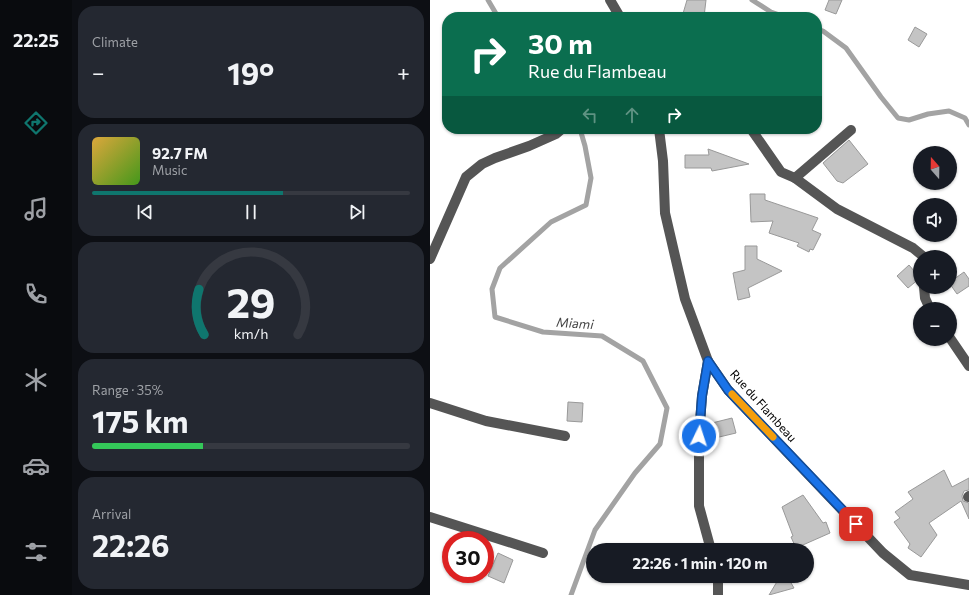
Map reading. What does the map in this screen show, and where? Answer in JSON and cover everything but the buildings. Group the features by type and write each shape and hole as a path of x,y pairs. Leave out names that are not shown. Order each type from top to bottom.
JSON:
{"street":[{"path":"610,0 617,12"},
{"path":"795,178 851,130"},
{"path":"430,260 466,176 482,164 556,134"},
{"name":"Rue du Flambeau","path":"660,134 663,161 665,213 685,299 708,361 728,390 883,553 910,575 969,585"},
{"path":"754,134 781,172 795,178 836,209 915,250"},
{"path":"955,346 969,366"},
{"path":"708,361 702,396 699,436 699,506 709,543"},
{"path":"430,403 486,421 565,436"},
{"path":"430,517 543,553"},
{"path":"718,583 718,595"}],"waterway":[{"name":"Miami","path":"488,0 495,12"},
{"path":"752,0 771,12"},
{"path":"822,31 846,48 898,118 909,120 928,114 949,111 965,118 969,125"},
{"name":"Miami","path":"571,595 595,530 635,473 660,444 667,408 643,361 602,336 543,332 495,317 492,289 500,268 551,222 586,205 591,178 581,134"}],"slow traffic":[{"path":"732,394 773,437"}],"route":[{"path":"699,436 702,396 708,361 728,390 856,524"}]}
